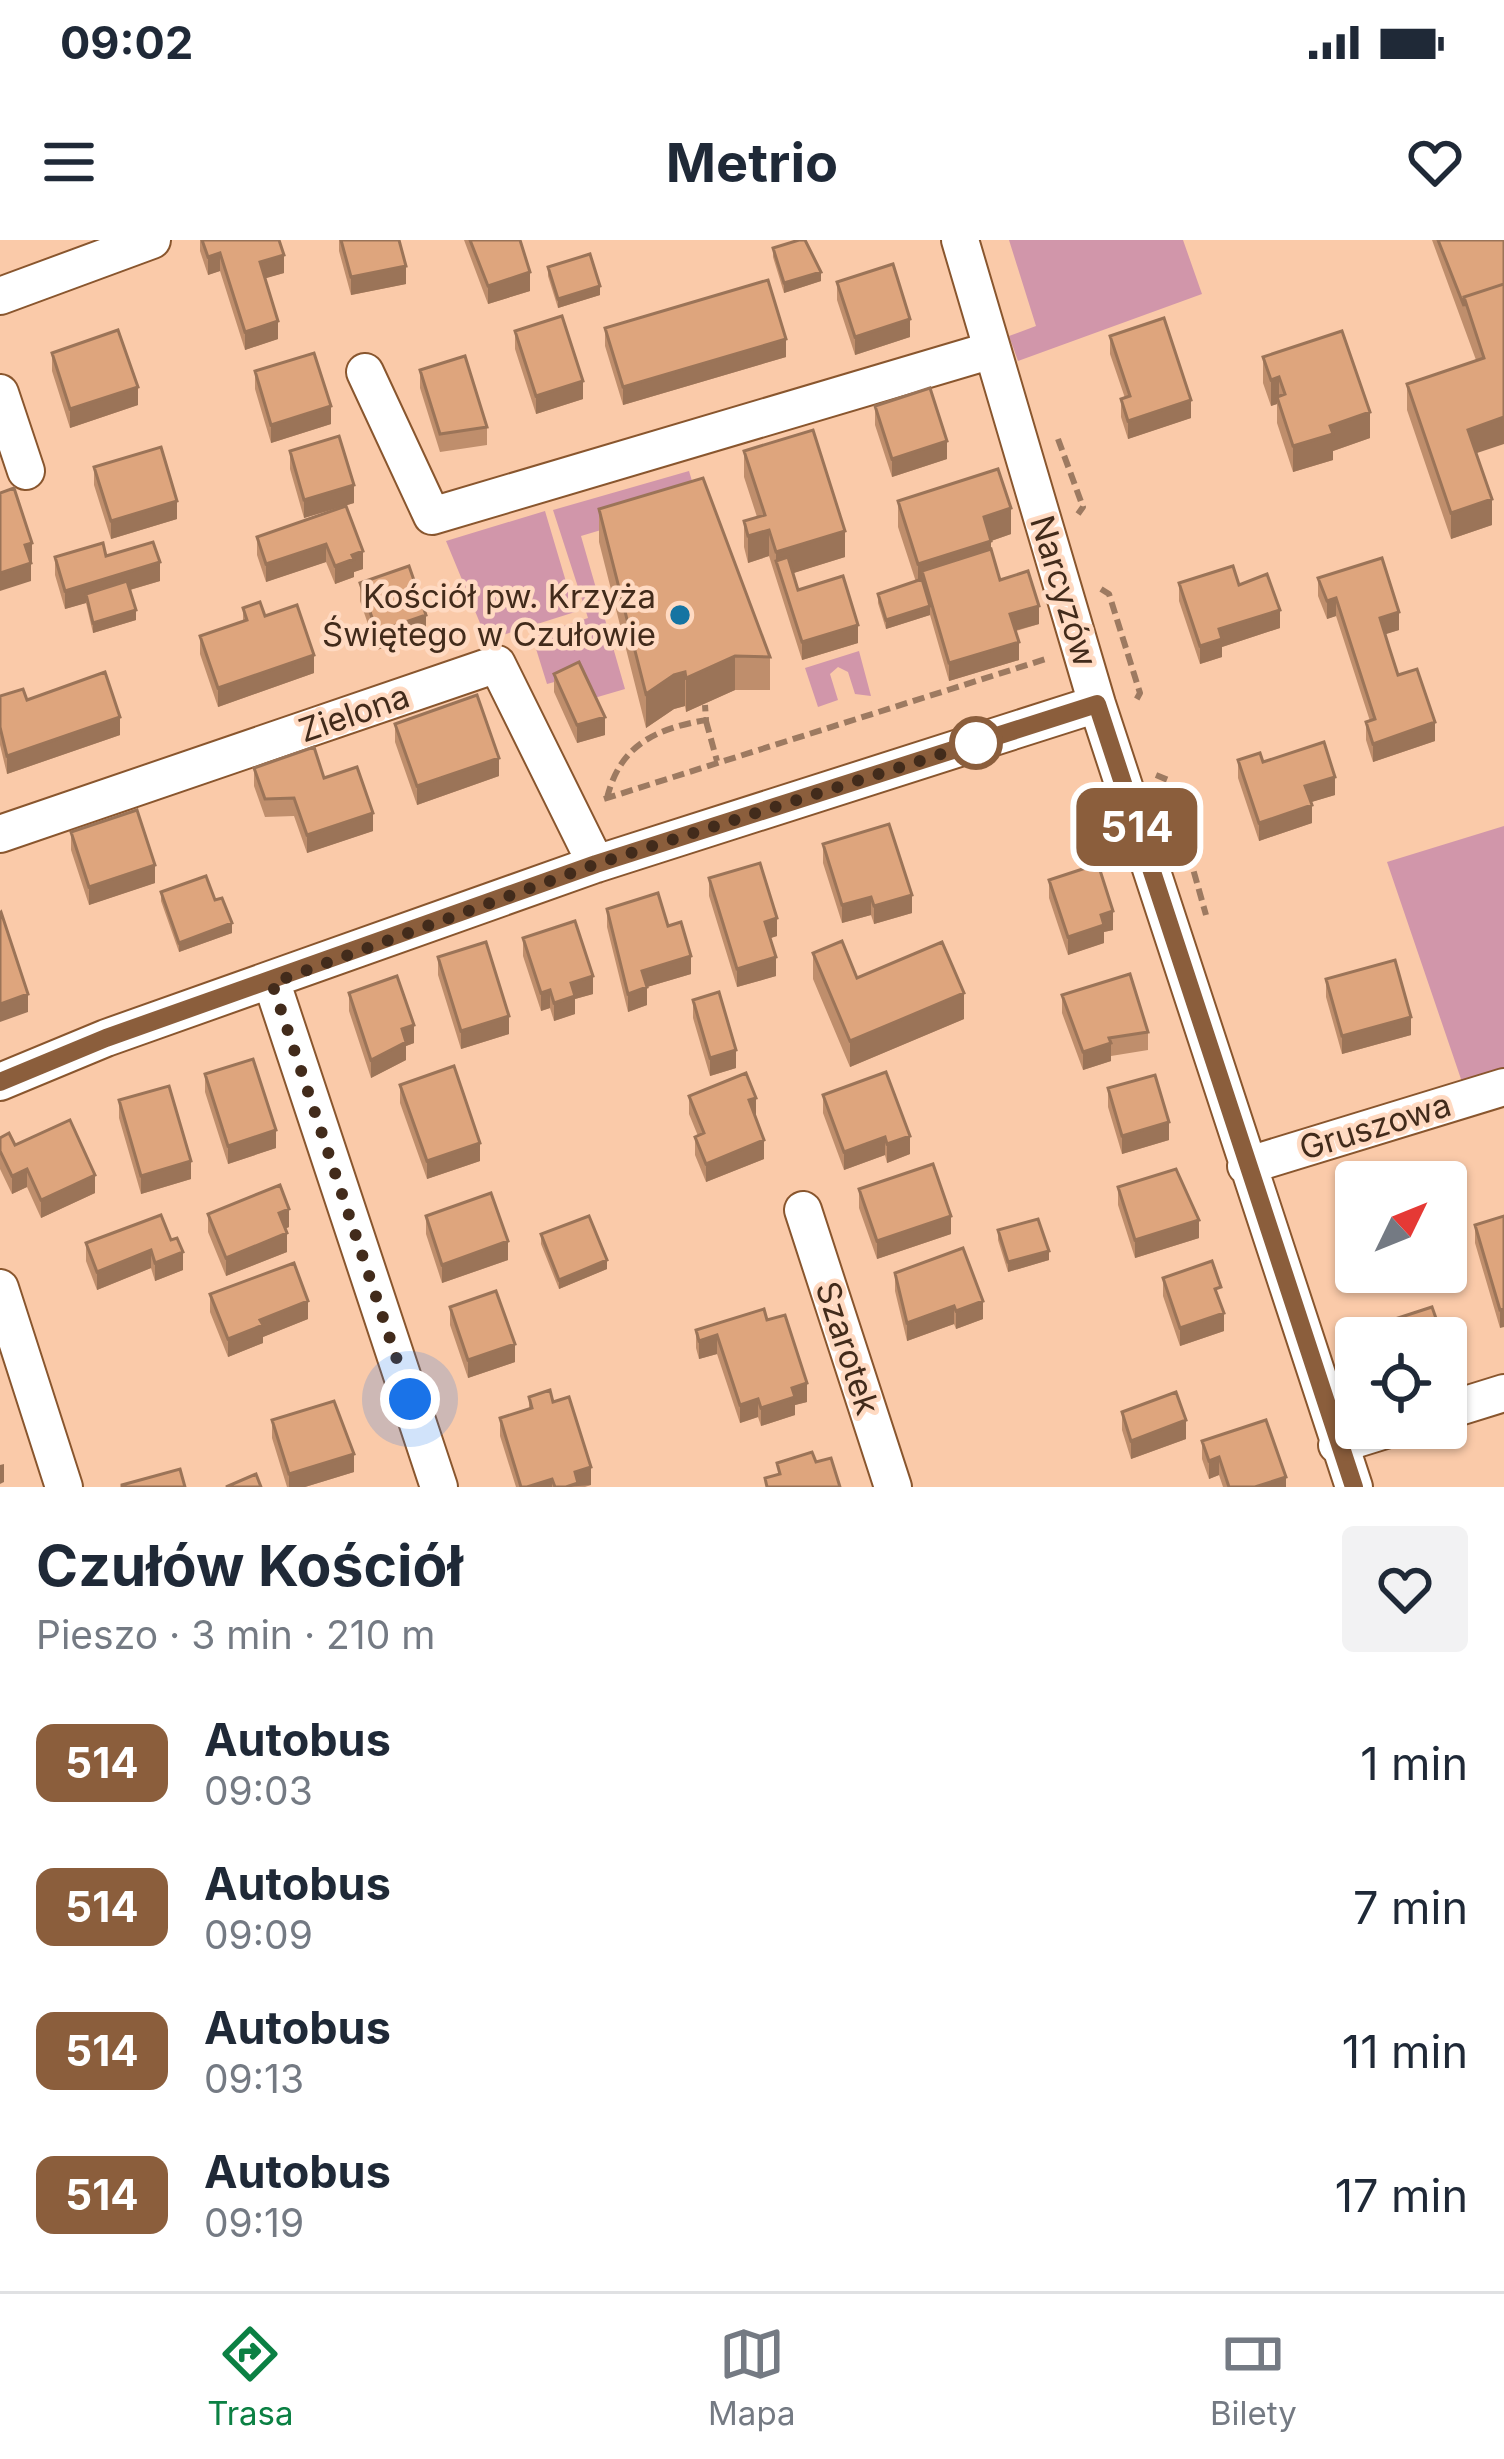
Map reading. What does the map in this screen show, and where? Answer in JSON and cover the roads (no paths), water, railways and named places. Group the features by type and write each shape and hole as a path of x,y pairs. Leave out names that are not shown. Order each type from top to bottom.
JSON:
{"street":[{"path":"0,296 152,240"},
{"name":"Narcyzów","path":"960,240 1097,704 1335,1439"},
{"path":"365,373 432,515 992,350"},
{"path":"0,393 26,471"},
{"name":"Zielona","path":"0,834 497,664 596,864"},
{"path":"0,1082 106,1038 272,983 596,864 1097,704"},
{"path":"272,983 439,1487"},
{"name":"Gruszowa","path":"1246,1166 1504,1088"},
{"name":"Szarotek","path":"803,1210 893,1487"},
{"path":"0,1288 64,1487"},
{"path":"1467,1404 1504,1393"},
{"name":"Narcyzów","path":"1339,1449 1354,1487"}],"place":[{"name":"Kościół pw. Krzyża Świętego w Czułowie","path":"680,615"}]}
